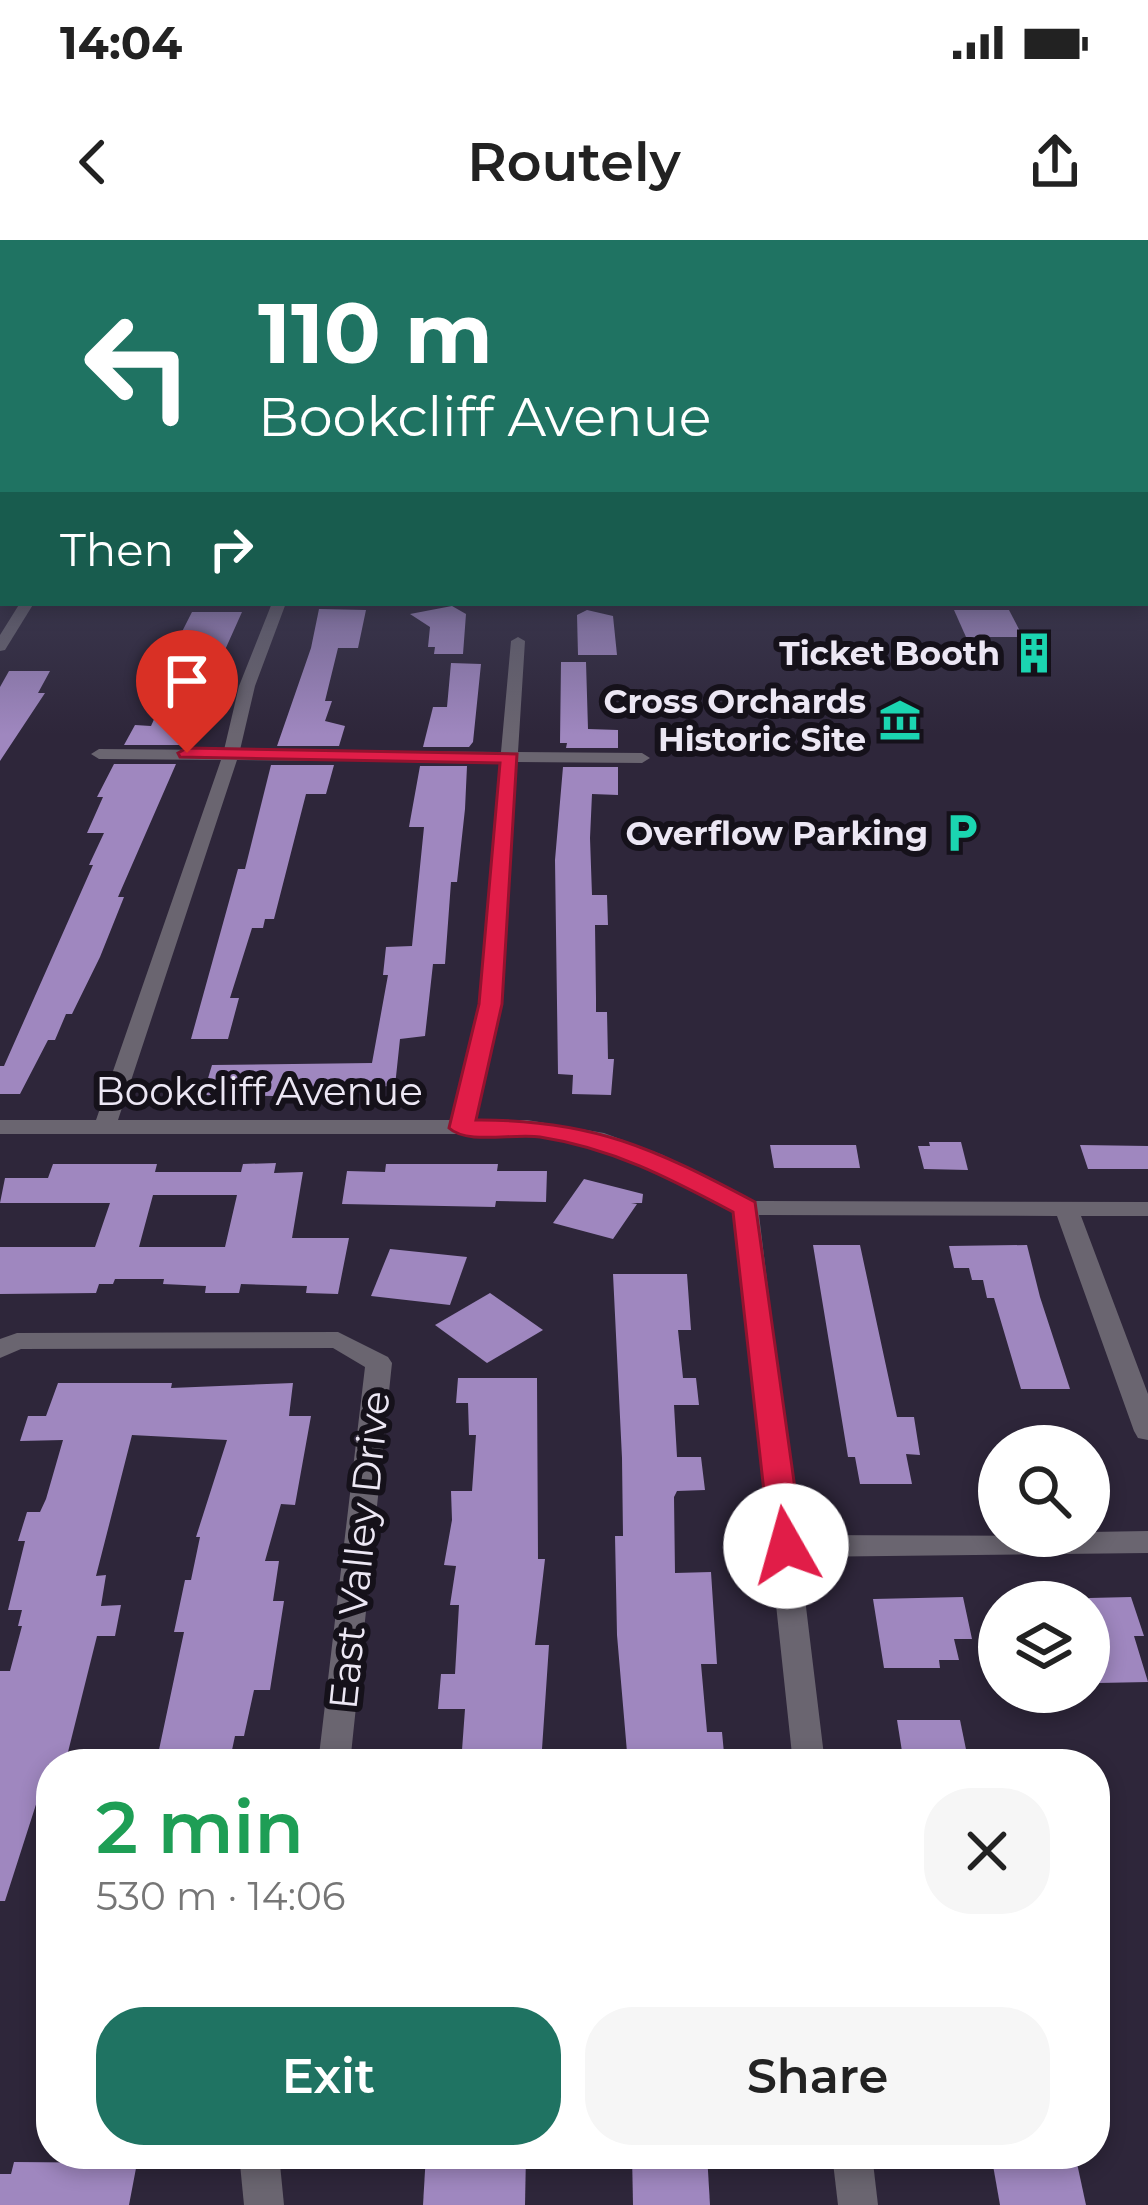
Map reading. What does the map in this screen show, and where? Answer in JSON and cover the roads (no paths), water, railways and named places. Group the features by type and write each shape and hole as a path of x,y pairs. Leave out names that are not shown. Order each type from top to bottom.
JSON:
{"street":[{"path":"0,647 25,606"},
{"path":"105,1127 231,753 247,686 278,606"},
{"path":"461,1128 490,1004 518,641"},
{"path":"99,754 642,758"},
{"name":"Bookcliff Avenue","path":"0,1126 527,1127 596,1138 655,1160 746,1208 1148,1209"},
{"path":"746,1208 807,1749"},
{"path":"1066,1210 1148,1431"},
{"name":"East Valley Drive","path":"0,1349 17,1341 338,1340 379,1364 336,1749"},
{"path":"786,1546 1148,1542"},
{"path":"260,2169 264,2205"},
{"path":"854,2169 858,2205"}],"place":[{"name":"Ticket Booth","path":"1034,653"},
{"name":"Cross Orchards Historic Site","path":"900,720"},
{"name":"Overflow Parking","path":"962,833"}]}
